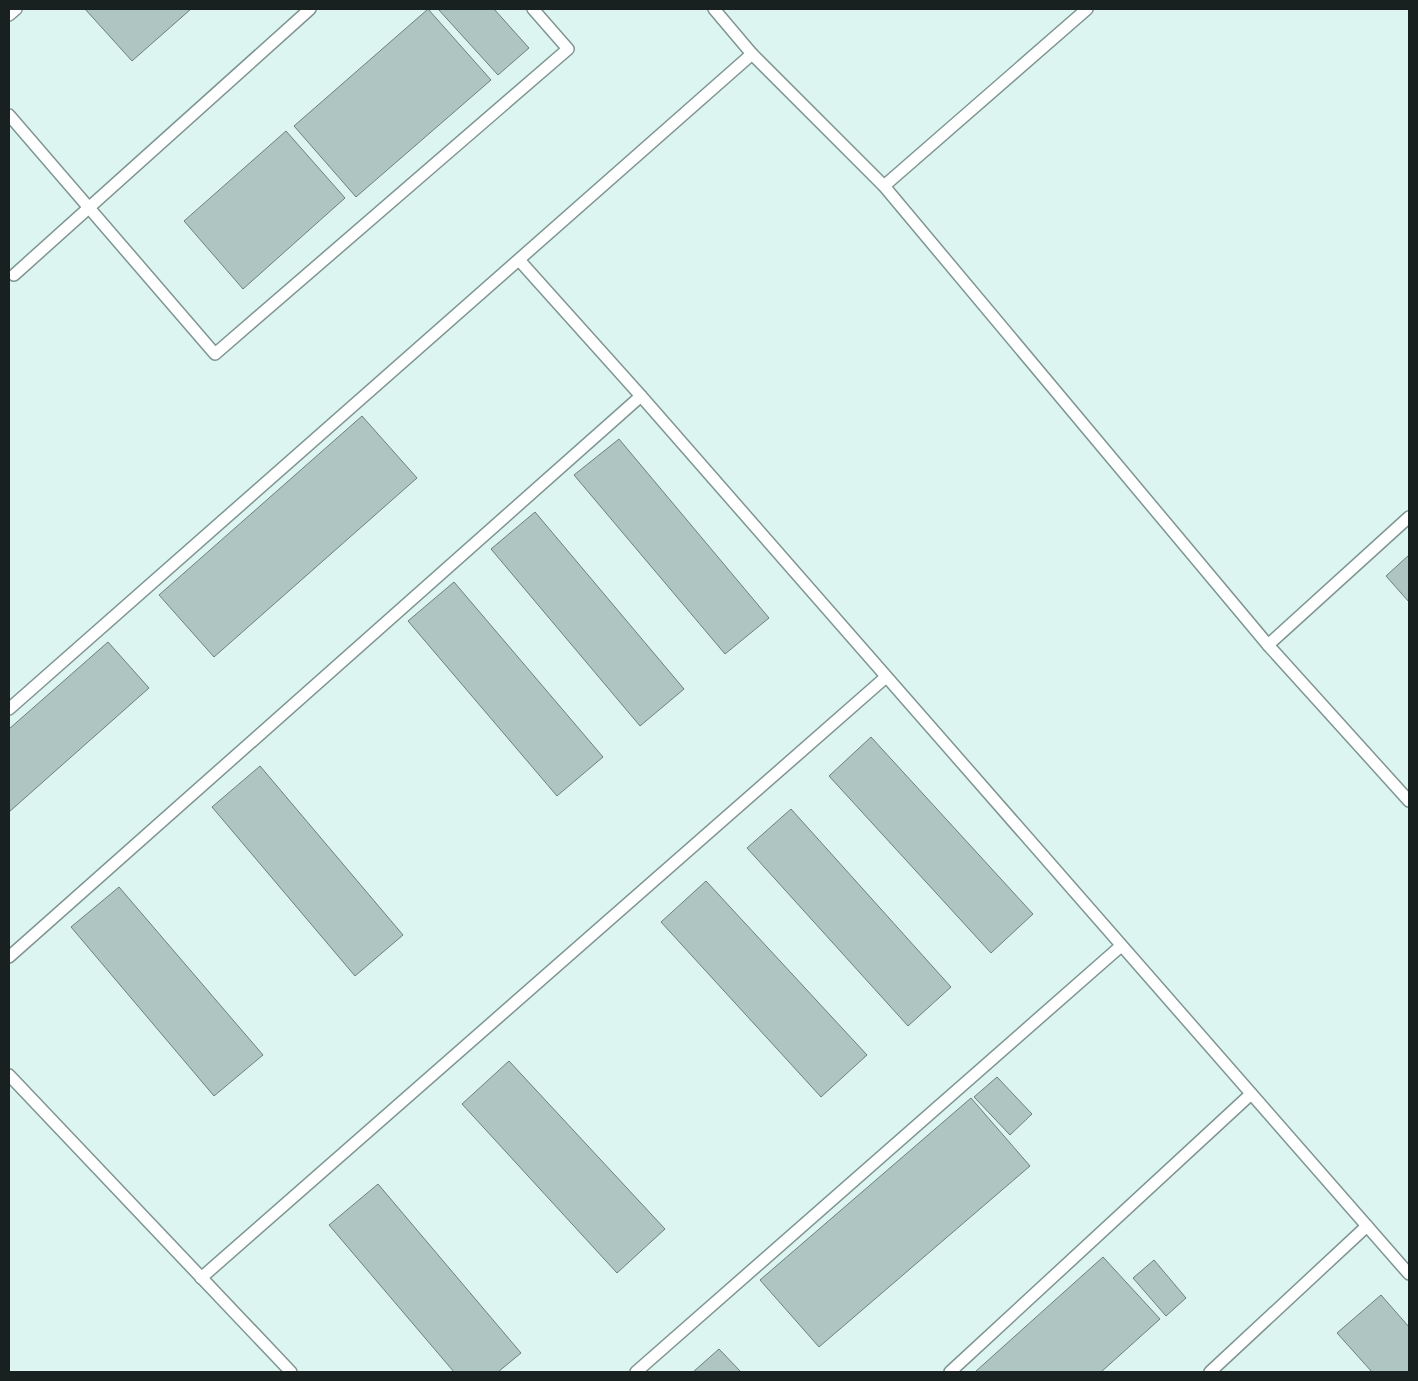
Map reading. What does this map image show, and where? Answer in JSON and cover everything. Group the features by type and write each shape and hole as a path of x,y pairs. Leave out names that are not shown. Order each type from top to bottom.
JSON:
{"lane":[{"path":"9,15 16,9"},
{"path":"14,275 310,9"},
{"path":"9,115 215,354 568,49 533,9"},
{"path":"714,9 752,54 884,186 1268,645 1409,801"},
{"path":"884,186 1087,9"},
{"path":"9,709 752,54"},
{"path":"519,260 641,396 1409,1274"},
{"path":"9,957 641,396"},
{"path":"1268,645 1409,517"},
{"path":"201,1278 886,677"},
{"path":"636,1372 1121,946"},
{"path":"9,1075 291,1372"},
{"path":"950,1372 1251,1094"},
{"path":"1210,1372 1367,1226"}],"building":[{"path":"85,9 191,9 132,61"},
{"path":"428,9 491,80 356,197 294,126"},
{"path":"438,9 494,9 529,48 498,75"},
{"path":"286,131 345,198 243,289 184,221"},
{"path":"362,416 417,478 214,657 159,595"},
{"path":"619,439 769,618 725,654 574,475"},
{"path":"535,512 684,689 640,726 491,549"},
{"path":"1409,555 1409,602 1386,576"},
{"path":"454,582 603,757 557,796 408,621"},
{"path":"108,642 149,688 9,812 9,729"},
{"path":"871,737 1033,914 991,953 829,776"},
{"path":"260,766 403,935 355,976 212,807"},
{"path":"791,809 951,987 908,1026 747,848"},
{"path":"706,881 867,1055 821,1097 661,922"},
{"path":"119,887 263,1055 214,1096 71,927"},
{"path":"509,1061 665,1229 617,1273 462,1104"},
{"path":"997,1077 1032,1114 1010,1135 974,1097"},
{"path":"971,1098 1030,1166 819,1347 760,1280"},
{"path":"378,1184 521,1353 498,1372 454,1372 329,1225"},
{"path":"1103,1257 1160,1319 1101,1372 975,1372"},
{"path":"1154,1260 1186,1298 1166,1316 1133,1278"},
{"path":"1381,1295 1409,1327 1409,1372 1372,1372 1337,1333"},
{"path":"719,1349 741,1372 693,1372"}]}
